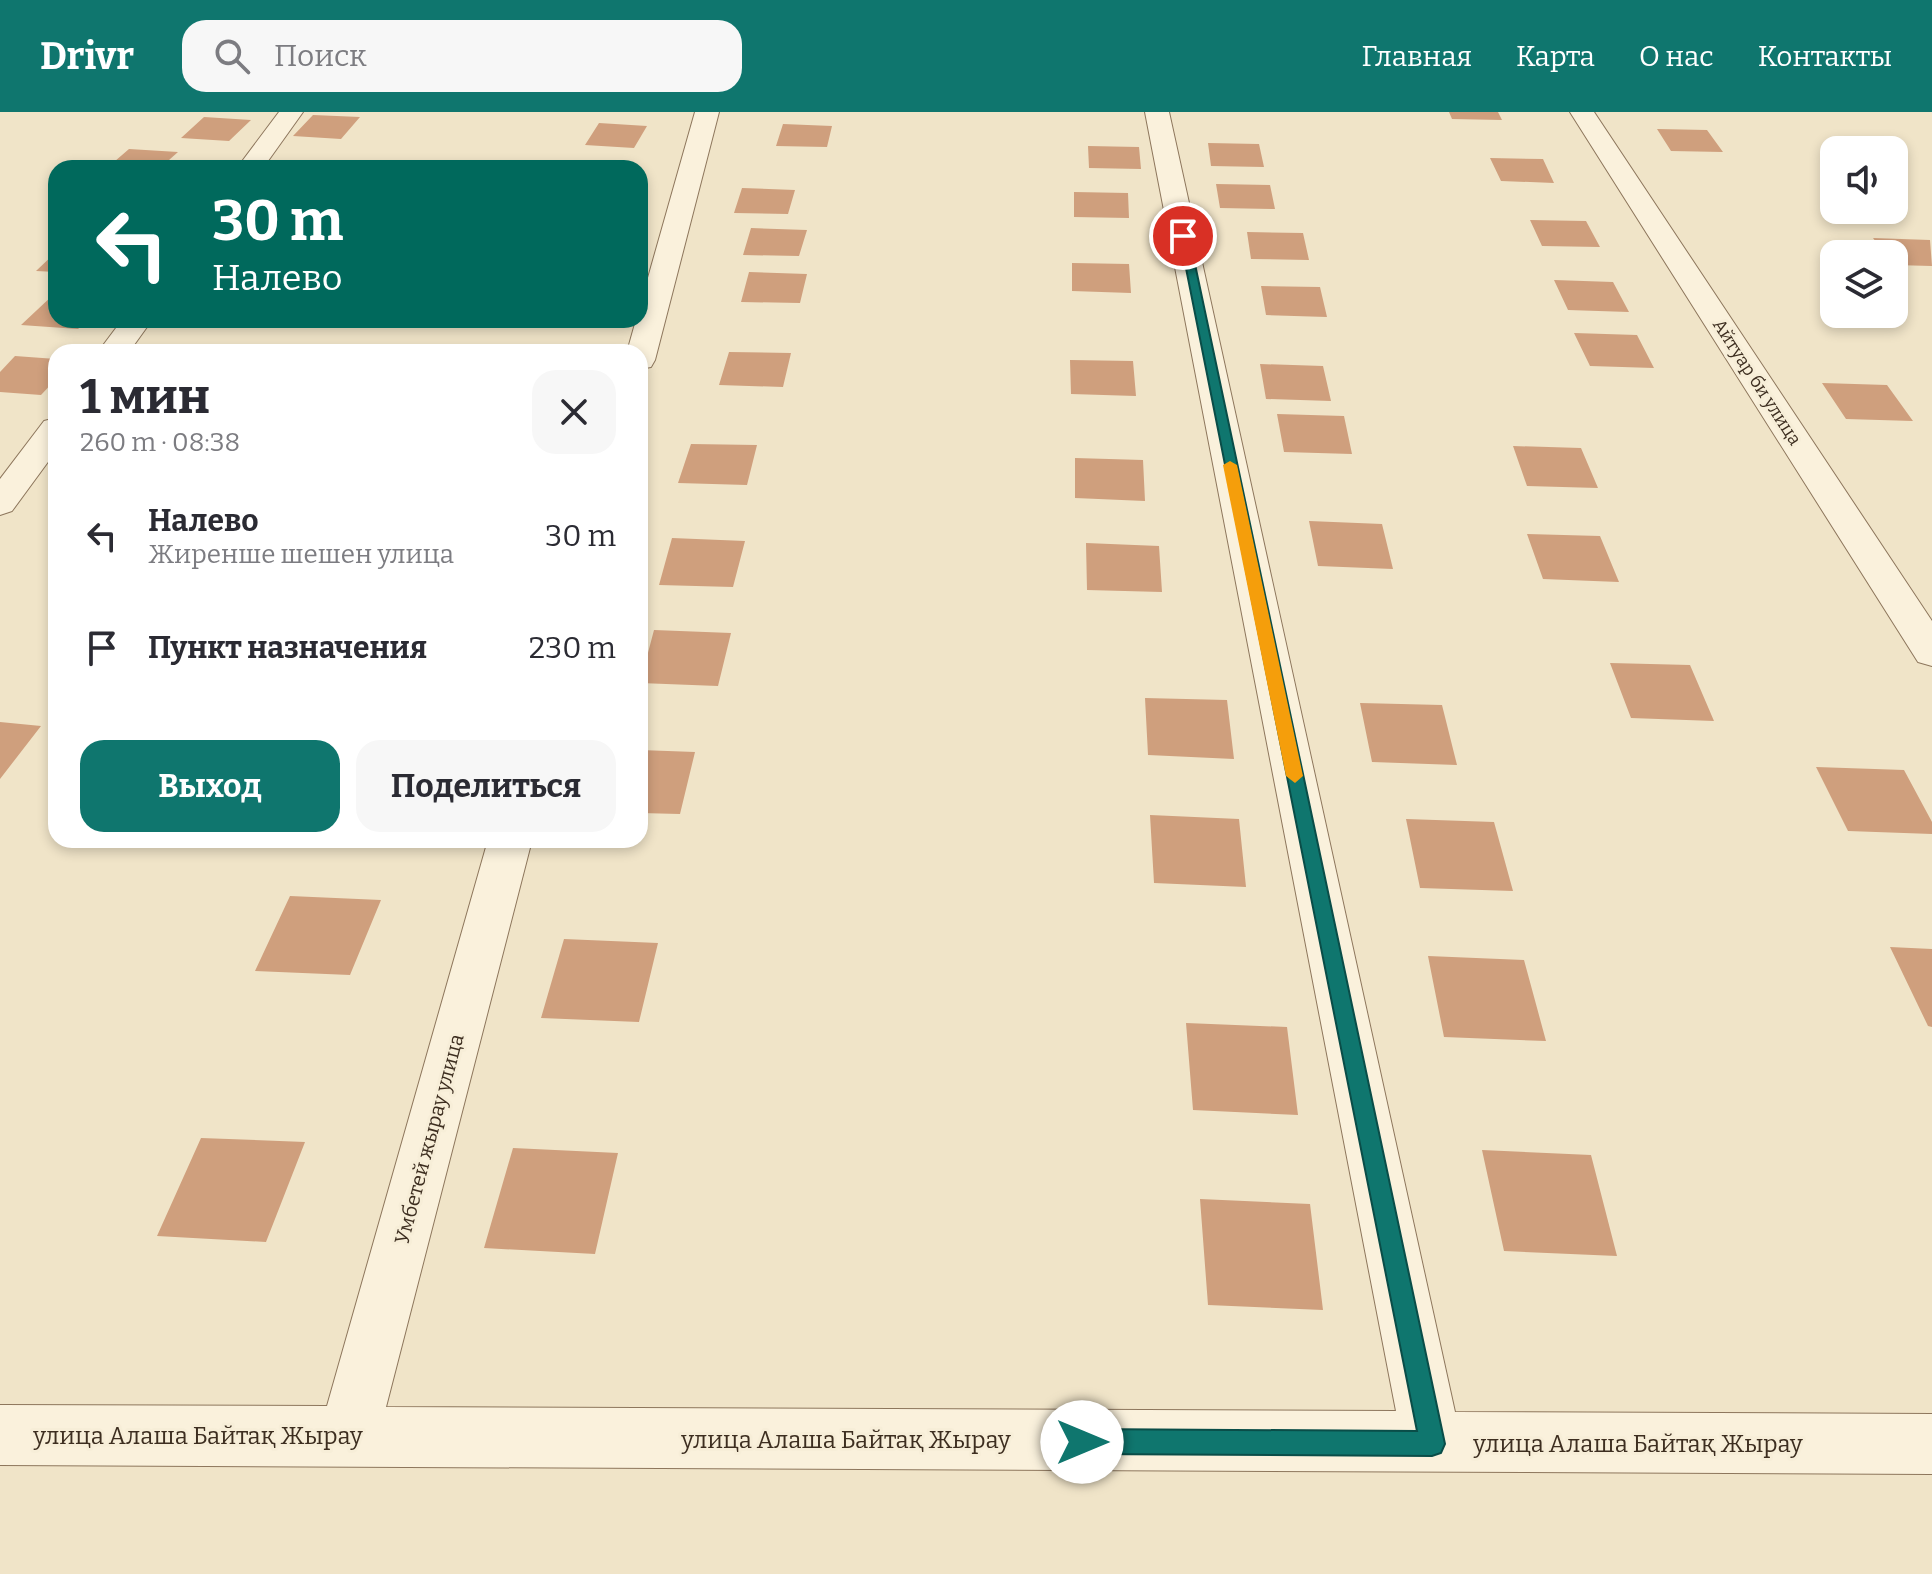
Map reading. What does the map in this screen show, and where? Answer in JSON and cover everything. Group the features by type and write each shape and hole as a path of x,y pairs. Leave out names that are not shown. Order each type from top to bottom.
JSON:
{"street":[{"path":"256,160 291,112"},
{"path":"644,344 707,112"},
{"path":"1157,112 1432,1444"},
{"name":"Айтуар би улица","path":"1582,112 1932,652"},
{"path":"0,503 48,439"},
{"name":"Умбетей жырау улица","path":"348,1437 508,848"},
{"name":"улица Алаша Байтақ Жырау","path":"0,1435 1932,1444"}],"building":[{"path":"1449,112 1498,112 1502,120 1452,119"},
{"path":"313,115 360,117 341,139 293,136"},
{"path":"204,117 251,120 229,141 181,138"},
{"path":"599,123 647,126 634,148 585,145"},
{"path":"783,124 832,126 827,147 776,146"},
{"path":"1657,129 1707,130 1723,152 1671,151"},
{"path":"1208,143 1259,144 1264,167 1211,166"},
{"path":"1088,146 1139,147 1141,169 1089,168"},
{"path":"129,149 178,152 169,160 116,160"},
{"path":"1490,158 1543,159 1554,183 1501,181"},
{"path":"1216,184 1270,185 1275,209 1220,208"},
{"path":"742,188 795,190 788,214 734,213"},
{"path":"1074,192 1128,193 1129,218 1074,217"},
{"path":"1530,220 1586,221 1600,247 1542,246"},
{"path":"751,228 807,230 799,256 743,255"},
{"path":"1247,232 1303,233 1309,260 1251,259"},
{"path":"1873,238 1930,240 1932,266 1908,265 1908,240"},
{"path":"48,260 48,272 36,271"},
{"path":"1072,263 1129,264 1131,293 1072,291"},
{"path":"749,272 807,274 800,303 741,302"},
{"path":"1554,280 1613,282 1629,312 1568,310"},
{"path":"1261,286 1320,287 1327,317 1266,315"},
{"path":"48,300 48,327 21,325"},
{"path":"1574,333 1637,335 1654,368 1590,366"},
{"path":"729,352 791,353 783,387 719,385"},
{"path":"15,356 48,358 48,388 41,395 0,392 0,372"},
{"path":"1070,360 1133,361 1136,396 1071,394"},
{"path":"1260,364 1323,366 1331,401 1266,399"},
{"path":"1822,383 1887,385 1913,421 1846,419"},
{"path":"1277,414 1344,416 1352,454 1284,452"},
{"path":"691,444 757,445 747,485 678,483"},
{"path":"1513,446 1581,448 1598,488 1527,486"},
{"path":"1075,458 1143,460 1145,501 1075,498"},
{"path":"1309,521 1382,524 1393,569 1318,566"},
{"path":"1527,534 1600,536 1619,582 1543,579"},
{"path":"672,538 745,541 733,587 659,585"},
{"path":"1086,543 1159,546 1162,592 1087,590"},
{"path":"654,630 731,633 718,686 648,683 648,653"},
{"path":"1610,663 1690,665 1714,721 1631,718"},
{"path":"1145,698 1227,700 1234,759 1148,755"},
{"path":"1360,703 1442,705 1457,765 1372,762"},
{"path":"0,722 41,726 0,779"},
{"path":"648,750 695,752 680,814 648,813"},
{"path":"1816,767 1904,770 1932,822 1932,834 1848,831"},
{"path":"1150,815 1239,819 1246,887 1154,883"},
{"path":"1406,819 1494,822 1513,891 1420,888"},
{"path":"290,896 381,900 350,975 255,971"},
{"path":"564,939 658,943 639,1022 541,1018"},
{"path":"1890,947 1932,949 1932,1027 1928,1026"},
{"path":"1428,956 1524,960 1546,1041 1444,1037"},
{"path":"1186,1023 1287,1027 1298,1115 1193,1110"},
{"path":"201,1138 305,1142 266,1242 157,1236"},
{"path":"513,1148 618,1153 595,1254 484,1248"},
{"path":"1482,1150 1591,1155 1617,1256 1504,1251"},
{"path":"1200,1199 1310,1204 1323,1310 1208,1305"}],"slow traffic":[{"path":"1230,465 1295,776"}],"route":[{"path":"1082,1442 1432,1444 1183,236"}]}
